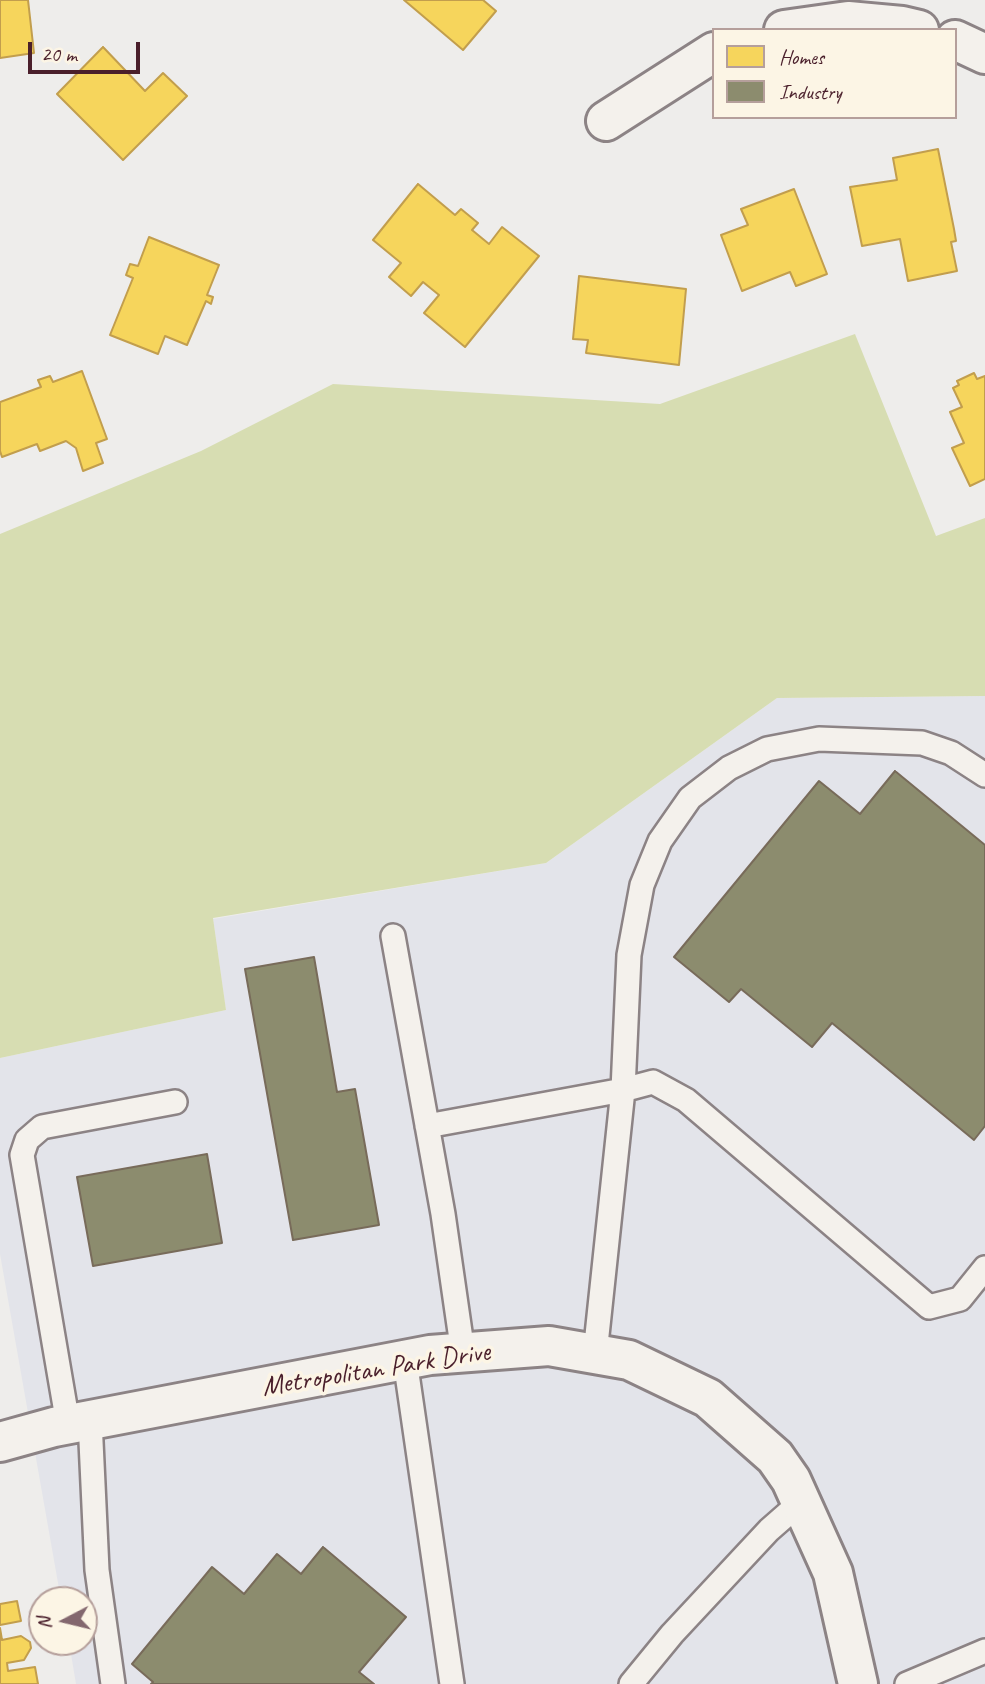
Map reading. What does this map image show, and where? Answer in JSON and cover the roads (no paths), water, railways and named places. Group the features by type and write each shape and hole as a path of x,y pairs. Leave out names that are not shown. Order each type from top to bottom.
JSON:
{"street":[{"path":"798,28 848,21 910,28"},
{"path":"957,41 985,54"},
{"path":"606,121 712,53"},
{"name":"Metropolitan Park Drive","path":"0,1442 79,1422 405,1360 549,1346 629,1360 708,1398 775,1457 791,1480 833,1573 858,1684"}],"lane":[{"path":"595,1354 623,1090 629,955 642,885 660,841 690,798 729,768 767,749 819,739 922,743 951,752 985,775"},
{"path":"393,936 463,1353"},
{"path":"427,1126 623,1090 653,1082 686,1100 929,1307 960,1299 985,1268"},
{"path":"113,1684 79,1422 22,1155 27,1140 42,1127 175,1102"},
{"path":"405,1360 452,1684"},
{"path":"631,1684 690,1615 769,1530 801,1502"},
{"path":"907,1684 984,1650"}]}
